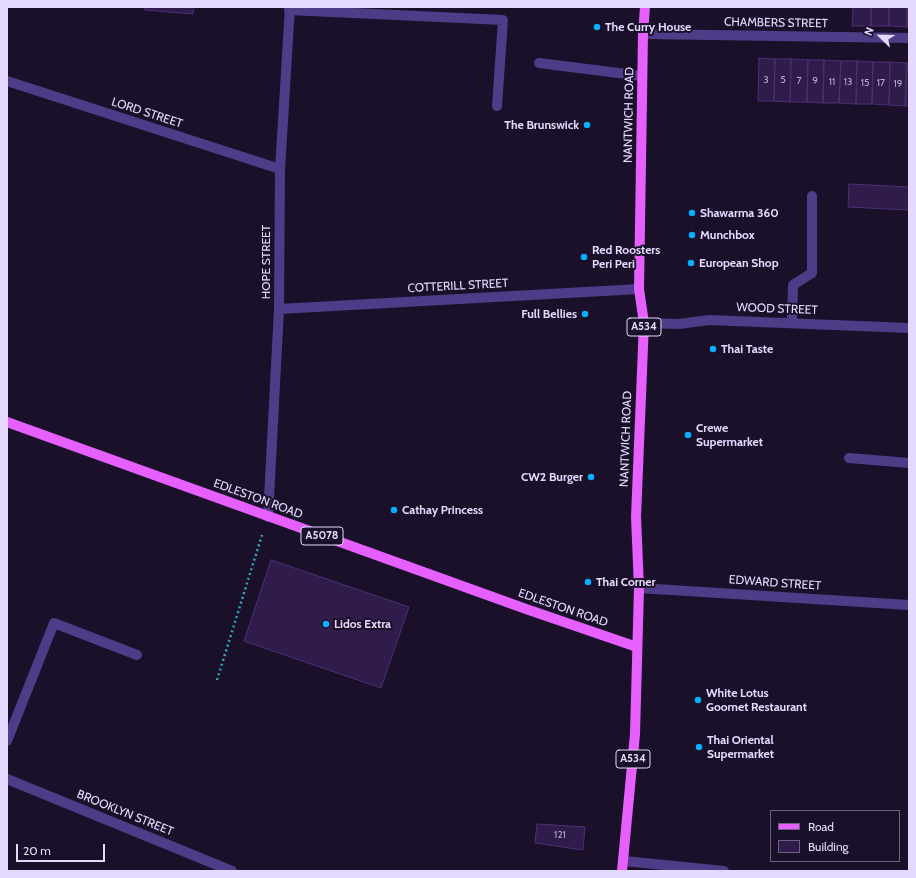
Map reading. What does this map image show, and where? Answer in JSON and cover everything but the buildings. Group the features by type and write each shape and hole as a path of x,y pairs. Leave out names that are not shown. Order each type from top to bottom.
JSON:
{"main road":[{"name":"NANTWICH ROAD","path":"623,866 635,734 639,588 636,517 644,323 639,289 642,76 645,7"},
{"name":"EDLESTON ROAD","path":"7,422 268,517 637,647"}],"street":[{"path":"289,9 503,20 497,106"},
{"name":"HOPE STREET","path":"268,517 279,309 280,169 289,9"},
{"name":"CHAMBERS STREET","path":"643,34 909,38"},
{"path":"540,64 642,76"},
{"name":"LORD STREET","path":"7,81 280,169"},
{"path":"792,323 793,285 812,273 812,196"},
{"name":"COTTERILL STREET","path":"279,309 639,289"},
{"name":"WOOD STREET","path":"644,323 680,324 710,320 909,328"},
{"path":"849,458 909,463"},
{"name":"EDWARD STREET","path":"639,588 909,605"},
{"path":"7,741 54,623 137,656"},
{"name":"BROOKLYN STREET","path":"7,779 232,871"},
{"path":"623,866 724,871"}],"path":[{"path":"217,680 263,532"}],"place":[{"name":"The Curry House","path":"597,27"},
{"name":"The Brunswick","path":"587,125"},
{"name":"Shawarma 360","path":"692,213"},
{"name":"Munchbox","path":"692,235"},
{"name":"Red Roosters Peri Peri","path":"584,257"},
{"name":"European Shop","path":"691,263"},
{"name":"Full Bellies","path":"585,314"},
{"name":"Thai Taste","path":"713,349"},
{"name":"Crewe Supermarket","path":"688,435"},
{"name":"CW2 Burger","path":"591,477"},
{"name":"Cathay Princess","path":"394,510"},
{"name":"Thai Corner","path":"588,582"},
{"name":"Lidos Extra","path":"326,624"},
{"name":"White Lotus Goomet Restaurant","path":"698,700"},
{"name":"Thai Oriental Supermarket","path":"699,747"}]}
